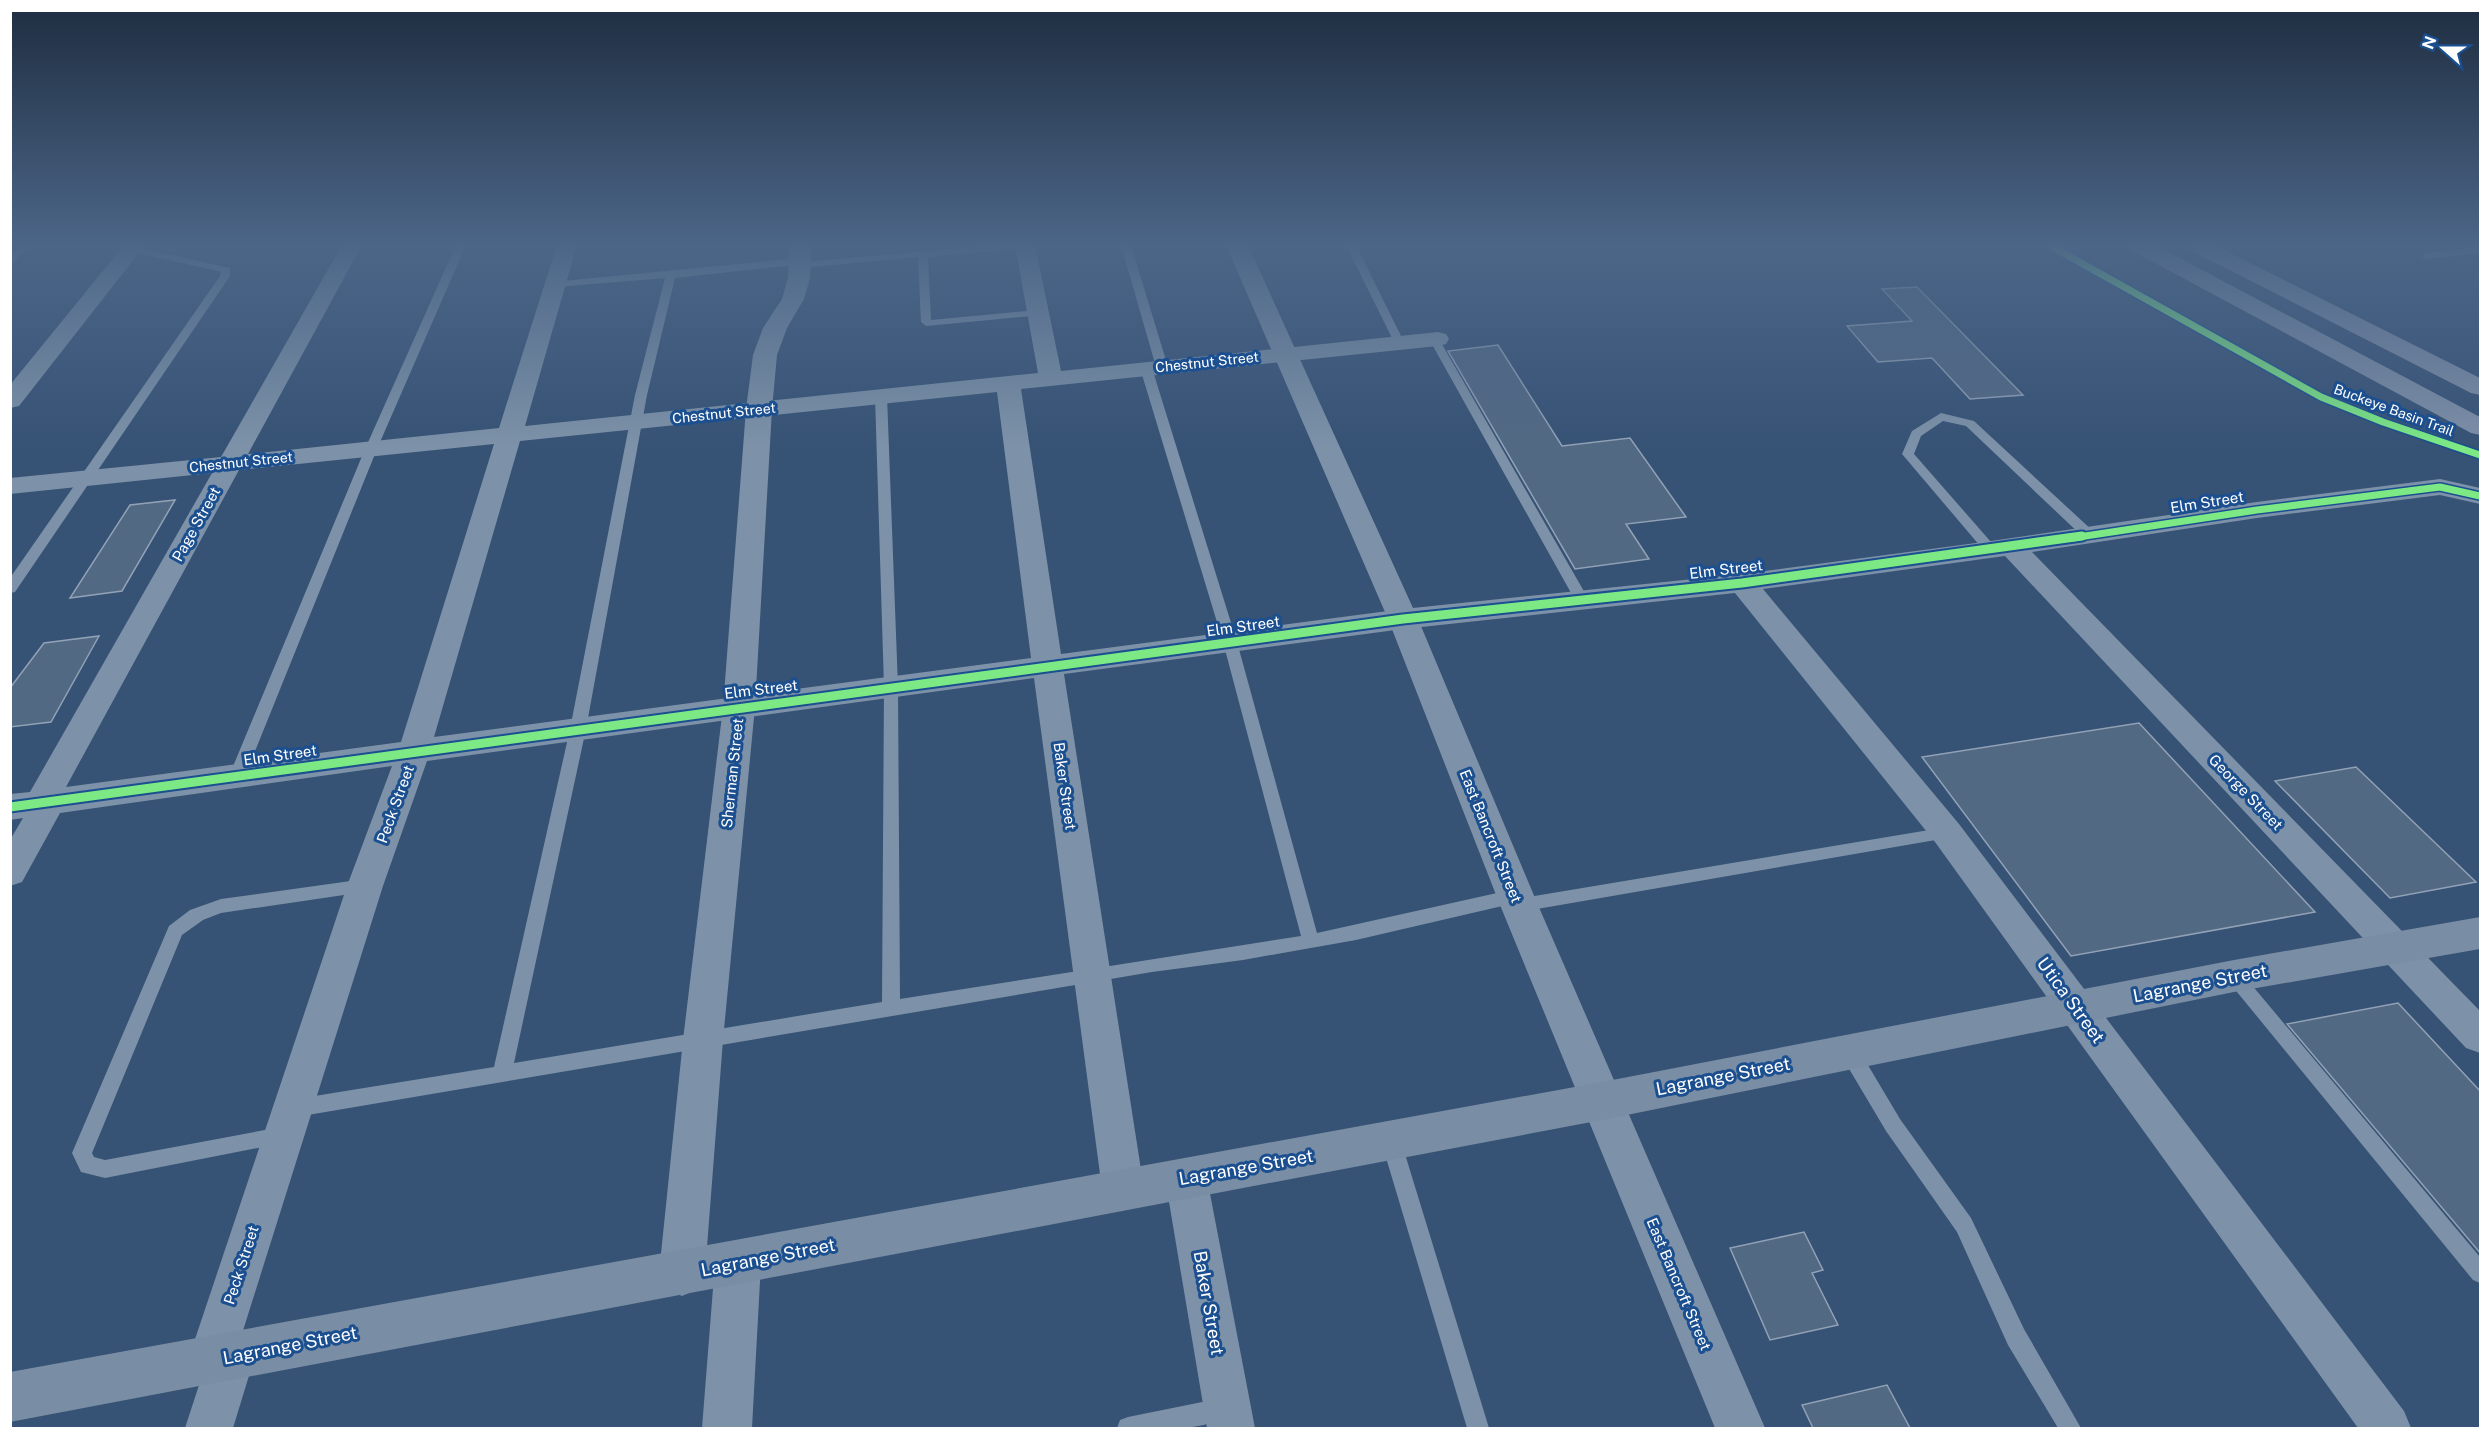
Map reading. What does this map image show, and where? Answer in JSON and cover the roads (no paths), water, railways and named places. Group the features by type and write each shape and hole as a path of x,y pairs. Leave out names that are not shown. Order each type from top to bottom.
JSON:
{"main road":[{"path":"2265,312 2479,426"},
{"path":"2331,312 2481,388"},
{"name":"Lagrange Street","path":"10,1397 1602,1101 2234,976 2481,933"}],"street":[{"path":"10,400 81,312"},
{"name":"Page Street","path":"10,872 44,803 314,312"},
{"name":"Peck Street","path":"209,1428 221,1358 288,1122 364,886 414,752 547,312"},
{"name":"Sherman Street","path":"682,1273 703,1040 739,707 759,409 765,355 775,328 785,312"},
{"name":"East Bancroft Street","path":"1267,312 1403,619 1517,901 1740,1428"},
{"path":"1038,313 1051,378"},
{"name":"Chestnut Street","path":"10,486 1436,339"},
{"name":"Baker Street","path":"1008,383 1123,1190"},
{"name":"Elm Street","path":"10,807 1403,619 1742,583 2257,510 2440,488 2481,496"},
{"name":"George Street","path":"2001,548 2481,1036"},
{"name":"Utica Street","path":"1742,583 1947,832 2387,1428"},
{"name":"Baker Street","path":"1186,1178 1229,1418"},
{"path":"727,1428 738,1263"}],"lane":[{"path":"10,589 200,312"},
{"path":"237,776 371,449 432,312"},
{"path":"502,1073 578,729 638,422 641,395 662,312"},
{"path":"926,312 926,322 930,324 1038,313"},
{"path":"1141,312 1154,367 1311,941"},
{"path":"1383,312 1399,342"},
{"path":"1436,339 1582,600"},
{"path":"881,396 891,687 891,1008"},
{"path":"2001,548 1908,454 1916,434 1941,417 1970,423 2089,535"},
{"path":"364,886 203,910 176,931 82,1153 88,1165 105,1168 288,1122 502,1073 1311,941 1517,901 1947,832"},
{"path":"2234,976 2481,1273"},
{"path":"1849,1051 1893,1125 1964,1225 2016,1337 2070,1428"},
{"path":"1391,1140 1478,1428"},
{"path":"1128,1428 1229,1418"}]}
